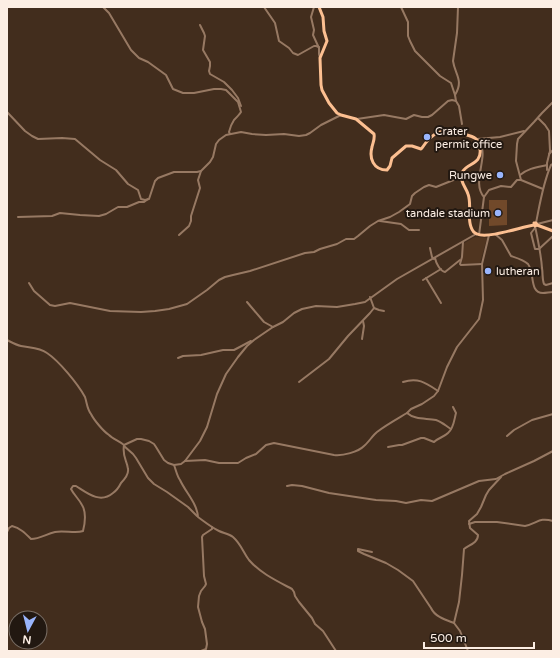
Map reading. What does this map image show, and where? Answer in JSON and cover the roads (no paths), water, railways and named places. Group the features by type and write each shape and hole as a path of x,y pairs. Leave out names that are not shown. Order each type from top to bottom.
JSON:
{"main road":[{"path":"319,7 324,17 324,31 327,41 320,58 322,90 328,103 334,111 341,115 356,119 374,134 371,149 372,162 375,166 383,170 387,170 392,158 406,146 421,149 429,139 437,133 443,131 458,131 477,139 481,151 474,163 463,171 461,177 469,196 471,227 478,234 489,235 536,225 553,230"}],"street":[{"path":"103,7 110,13 131,50 139,58 166,76 173,89 183,93 194,93 214,89 226,90 238,102 241,109"},
{"path":"264,7 275,23 279,41 293,53 298,55 314,46 319,47 319,51"},
{"path":"314,7 311,17 314,35 320,48 320,58"},
{"path":"401,7 408,22 408,36 415,51 440,76 451,83 459,106 462,124"},
{"path":"455,94 459,86 459,76 453,61 458,33 458,7"},
{"path":"200,25 205,36 203,50 210,62 210,74 224,82 232,90 240,102 241,112 240,115 234,120 229,132 230,134"},
{"path":"356,119 384,116 406,118 414,115 428,117 448,101 456,101"},
{"path":"521,180 516,161 516,144 518,139 553,102"},
{"path":"7,112 25,131 32,136 38,138 75,139 100,160 116,170 128,184 138,190 141,198 145,200 149,199"},
{"path":"179,235 189,226 200,188 198,180 201,171 213,157 216,144 219,140 230,134 242,132 266,135 306,135 321,125 341,115"},
{"path":"538,118 549,131 550,151 547,164 548,173"},
{"path":"477,139 500,137 526,131"},
{"path":"479,143 482,144 483,155 479,177 480,190 484,197"},
{"path":"548,155 553,150"},
{"path":"520,175 524,171 547,164"},
{"path":"553,164 548,173 543,189 536,225 544,284 548,285 553,283"},
{"path":"18,217 52,216 60,213 99,216 118,207 127,207 149,199 155,181 158,178 174,172 201,171"},
{"path":"29,283 34,292 50,305 54,306 70,303 102,310 141,312 169,309 187,304 225,277 233,274 250,272 305,253 314,252 337,244 346,239 354,239 378,221 390,217 410,204 412,196 424,187 436,187 461,177"},
{"path":"124,445 138,439 149,441 154,444 168,464 181,464 200,441 207,427 217,394 226,374 247,346 254,340 302,309 316,306 337,307 365,302 397,279 478,234 484,197 489,190 501,186 511,187 517,180 521,180 543,189"},
{"path":"539,249 534,249 531,232 536,225 553,220"},
{"path":"378,221 401,224 409,230 419,230"},
{"path":"495,234 502,240 511,256 528,264 536,290 542,293 553,292"},
{"path":"185,461 204,460 219,463 238,463 256,454 266,445 274,443 339,455 360,449 377,432 411,409 434,396 438,391 456,347 479,319 483,300 482,264 489,235"},
{"path":"539,249 553,236"},
{"path":"463,242 460,264 482,264"},
{"path":"430,248 432,257 442,271 445,272 461,259"},
{"path":"423,280 441,269"},
{"path":"426,278 441,303"},
{"path":"370,297 374,308 384,311"},
{"path":"247,302 264,322 273,327"},
{"path":"299,382 329,359 374,308"},
{"path":"362,339 364,326 363,321"},
{"path":"7,340 21,346 42,350 48,353 77,385 84,396 90,414 106,433 124,445 136,458 148,478 154,484 188,507 198,517 212,527 220,532 230,535 235,539 249,559 256,566 273,579 292,590 299,602 315,624 323,631 336,651"},
{"path":"178,358 223,350 234,350 254,340"},
{"path":"403,382 420,380 438,391"},
{"path":"388,447 402,445 421,438 434,442 438,438 447,434 452,427 456,413 456,410 452,407"},
{"path":"407,413 415,418 439,421 451,429"},
{"path":"507,436 514,430 532,420 553,414"},
{"path":"7,532 12,526 25,533 31,539 34,539 41,538 55,532 83,531 85,522 84,510 82,504 72,489 73,486 76,486 94,497 103,497 114,492 128,473 123,450 124,445"},
{"path":"287,486 302,486 329,494 356,498 406,503 421,500 432,501 479,481 496,479 553,451"},
{"path":"174,465 180,481 198,511 198,517"},
{"path":"454,623 462,575 464,549 478,538 478,535 470,528 469,521 477,514 489,490 501,476"},
{"path":"470,524 475,522 498,522 525,526 544,519 553,521"},
{"path":"201,651 206,649 207,644 205,629 198,608 199,596 206,584 204,576 202,537 212,529 212,527"},
{"path":"372,552 358,549 358,551 386,563 413,581 433,612 454,623 460,631 468,651"}],"place":[{"name":"Crater permit office","path":"427,137"},
{"name":"Rungwe","path":"500,175"},
{"name":"tandale stadium","path":"498,213"},
{"name":"lutheran","path":"488,271"}]}
